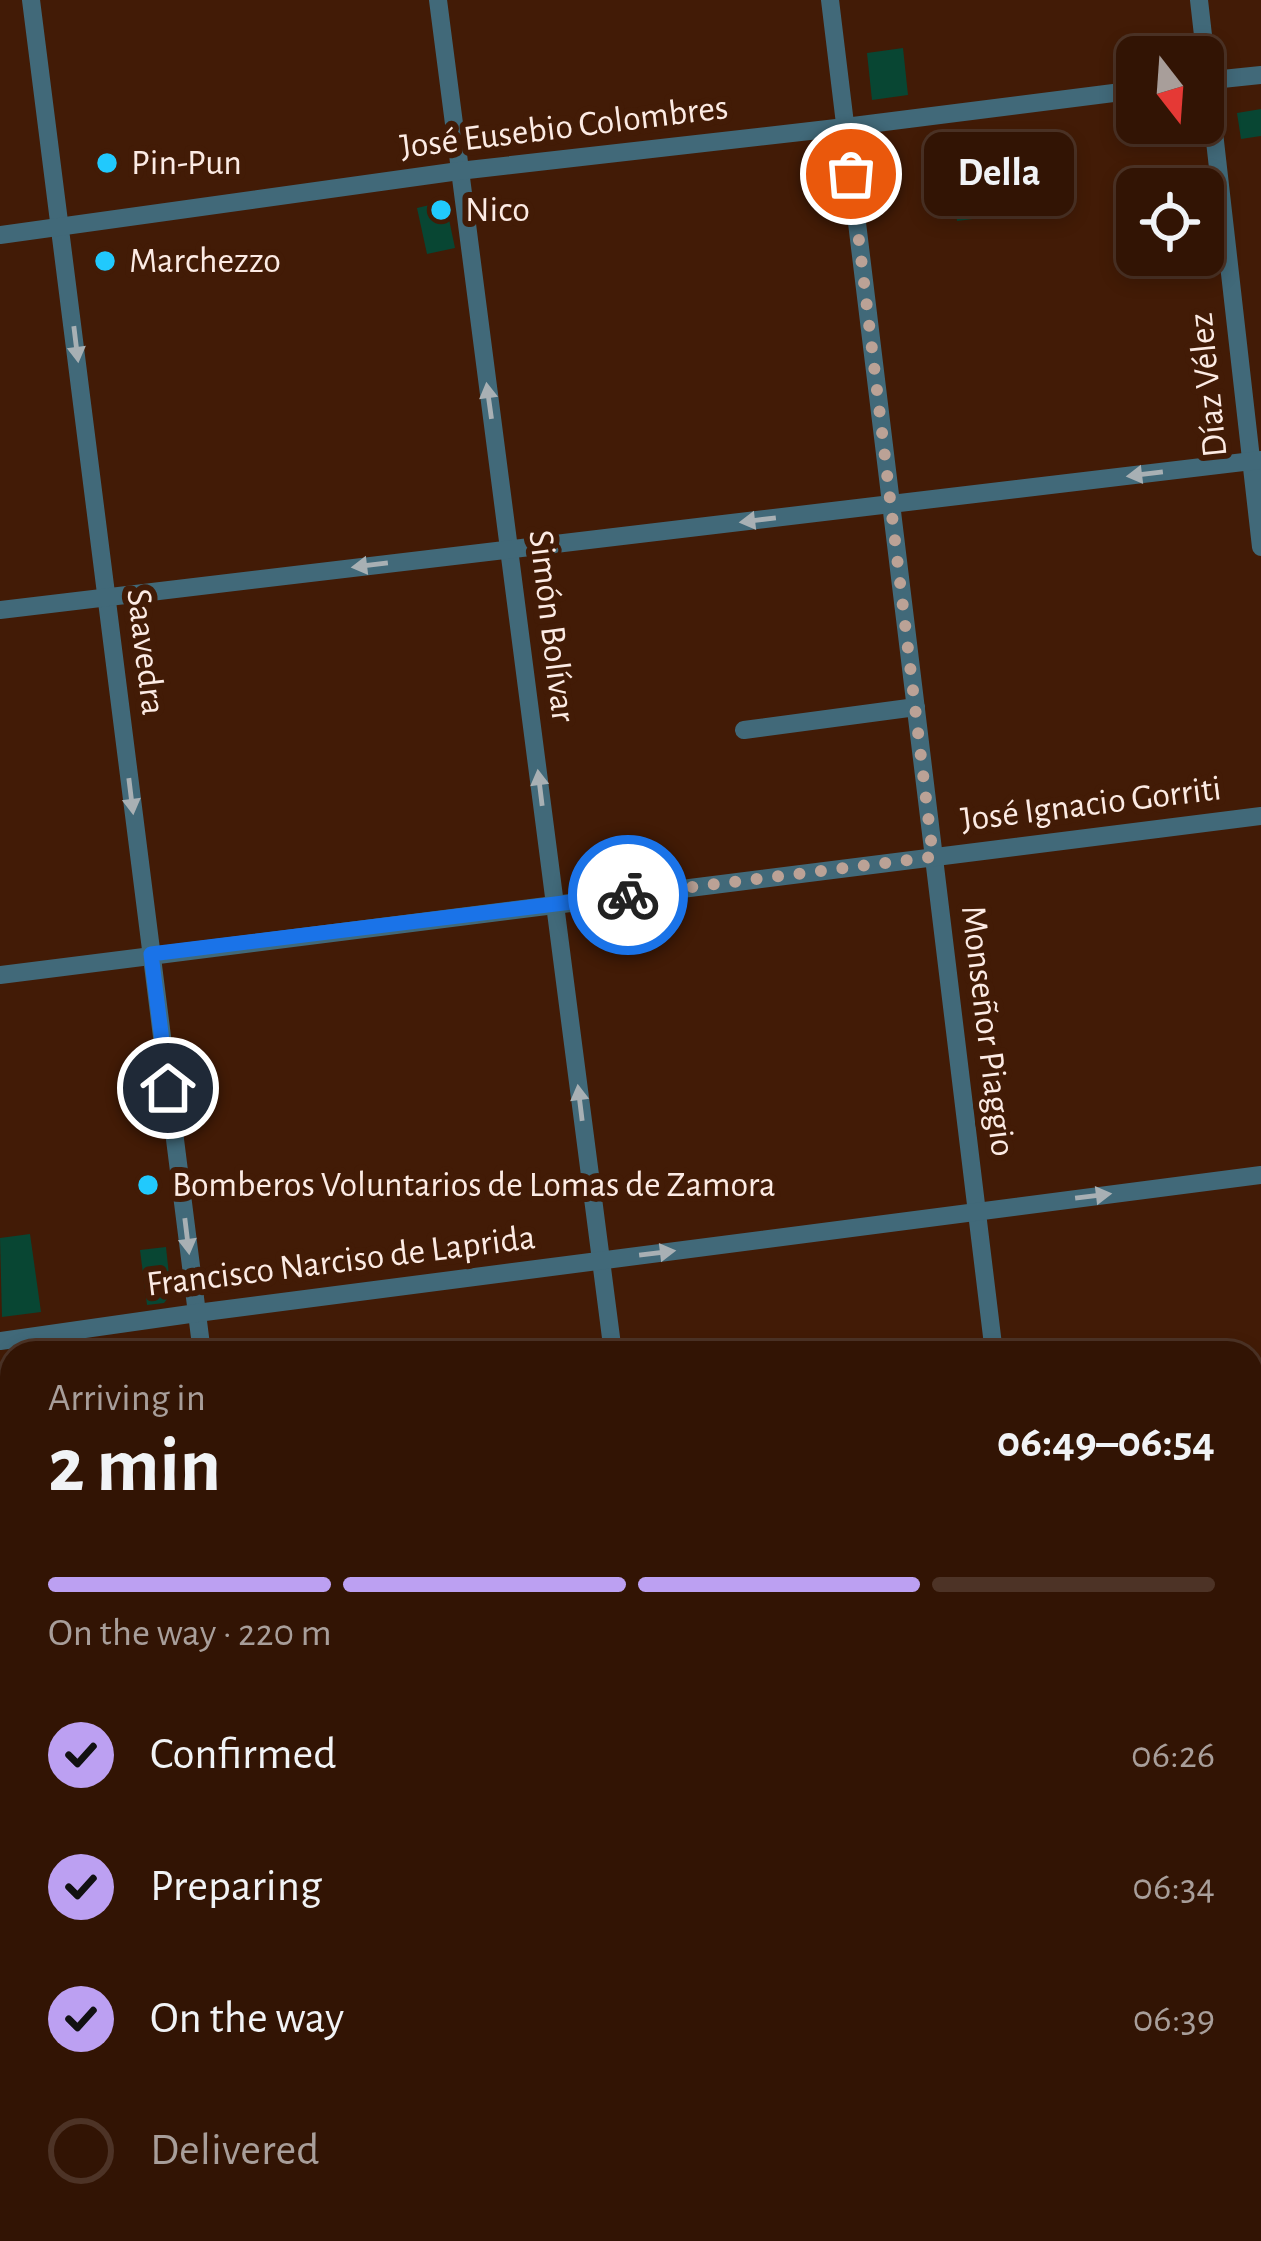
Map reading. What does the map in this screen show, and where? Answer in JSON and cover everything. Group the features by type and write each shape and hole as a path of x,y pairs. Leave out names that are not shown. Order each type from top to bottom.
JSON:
{"street":[{"name":"Saavedra","path":"31,0 201,1341"},
{"name":"Simón Bolívar","path":"438,0 611,1341"},
{"name":"Monseñor Piaggio","path":"830,0 993,1341"},
{"name":"Díaz Vélez","path":"1199,0 1202,36"},
{"path":"1224,79 1261,75"},
{"name":"José Eusebio Colombres","path":"0,235 459,171 1116,93"},
{"name":"Díaz Vélez","path":"1213,144 1256,461 1261,547"},
{"path":"0,610 1256,461"},
{"path":"744,730 916,706"},
{"name":"José Ignacio Gorriti","path":"0,975 1261,816"},
{"name":"Francisco Narciso de Laprida","path":"0,1341 1261,1174"}],"building":[{"path":"903,48 908,95 872,100 867,53"},
{"path":"1261,109 1261,136 1241,139 1237,113"},
{"path":"972,148 981,218 957,221 948,151"},
{"path":"434,204 447,210 455,248 427,254 417,208"},
{"path":"30,1234 41,1312 2,1317 0,1238"},
{"path":"166,1247 171,1294 164,1303 147,1305 140,1250"}],"way so far":[{"path":"628,895 933,857 851,174"}],"place":[{"name":"Pin-Pun","path":"107,163"},
{"name":"Della","path":"851,174"},
{"name":"Nico","path":"441,210"},
{"name":"Marchezzo","path":"105,261"},
{"name":"Bomberos Voluntarios de Lomas de Zamora","path":"148,1185"}],"route":[{"path":"168,1088 151,954 628,895"}]}
